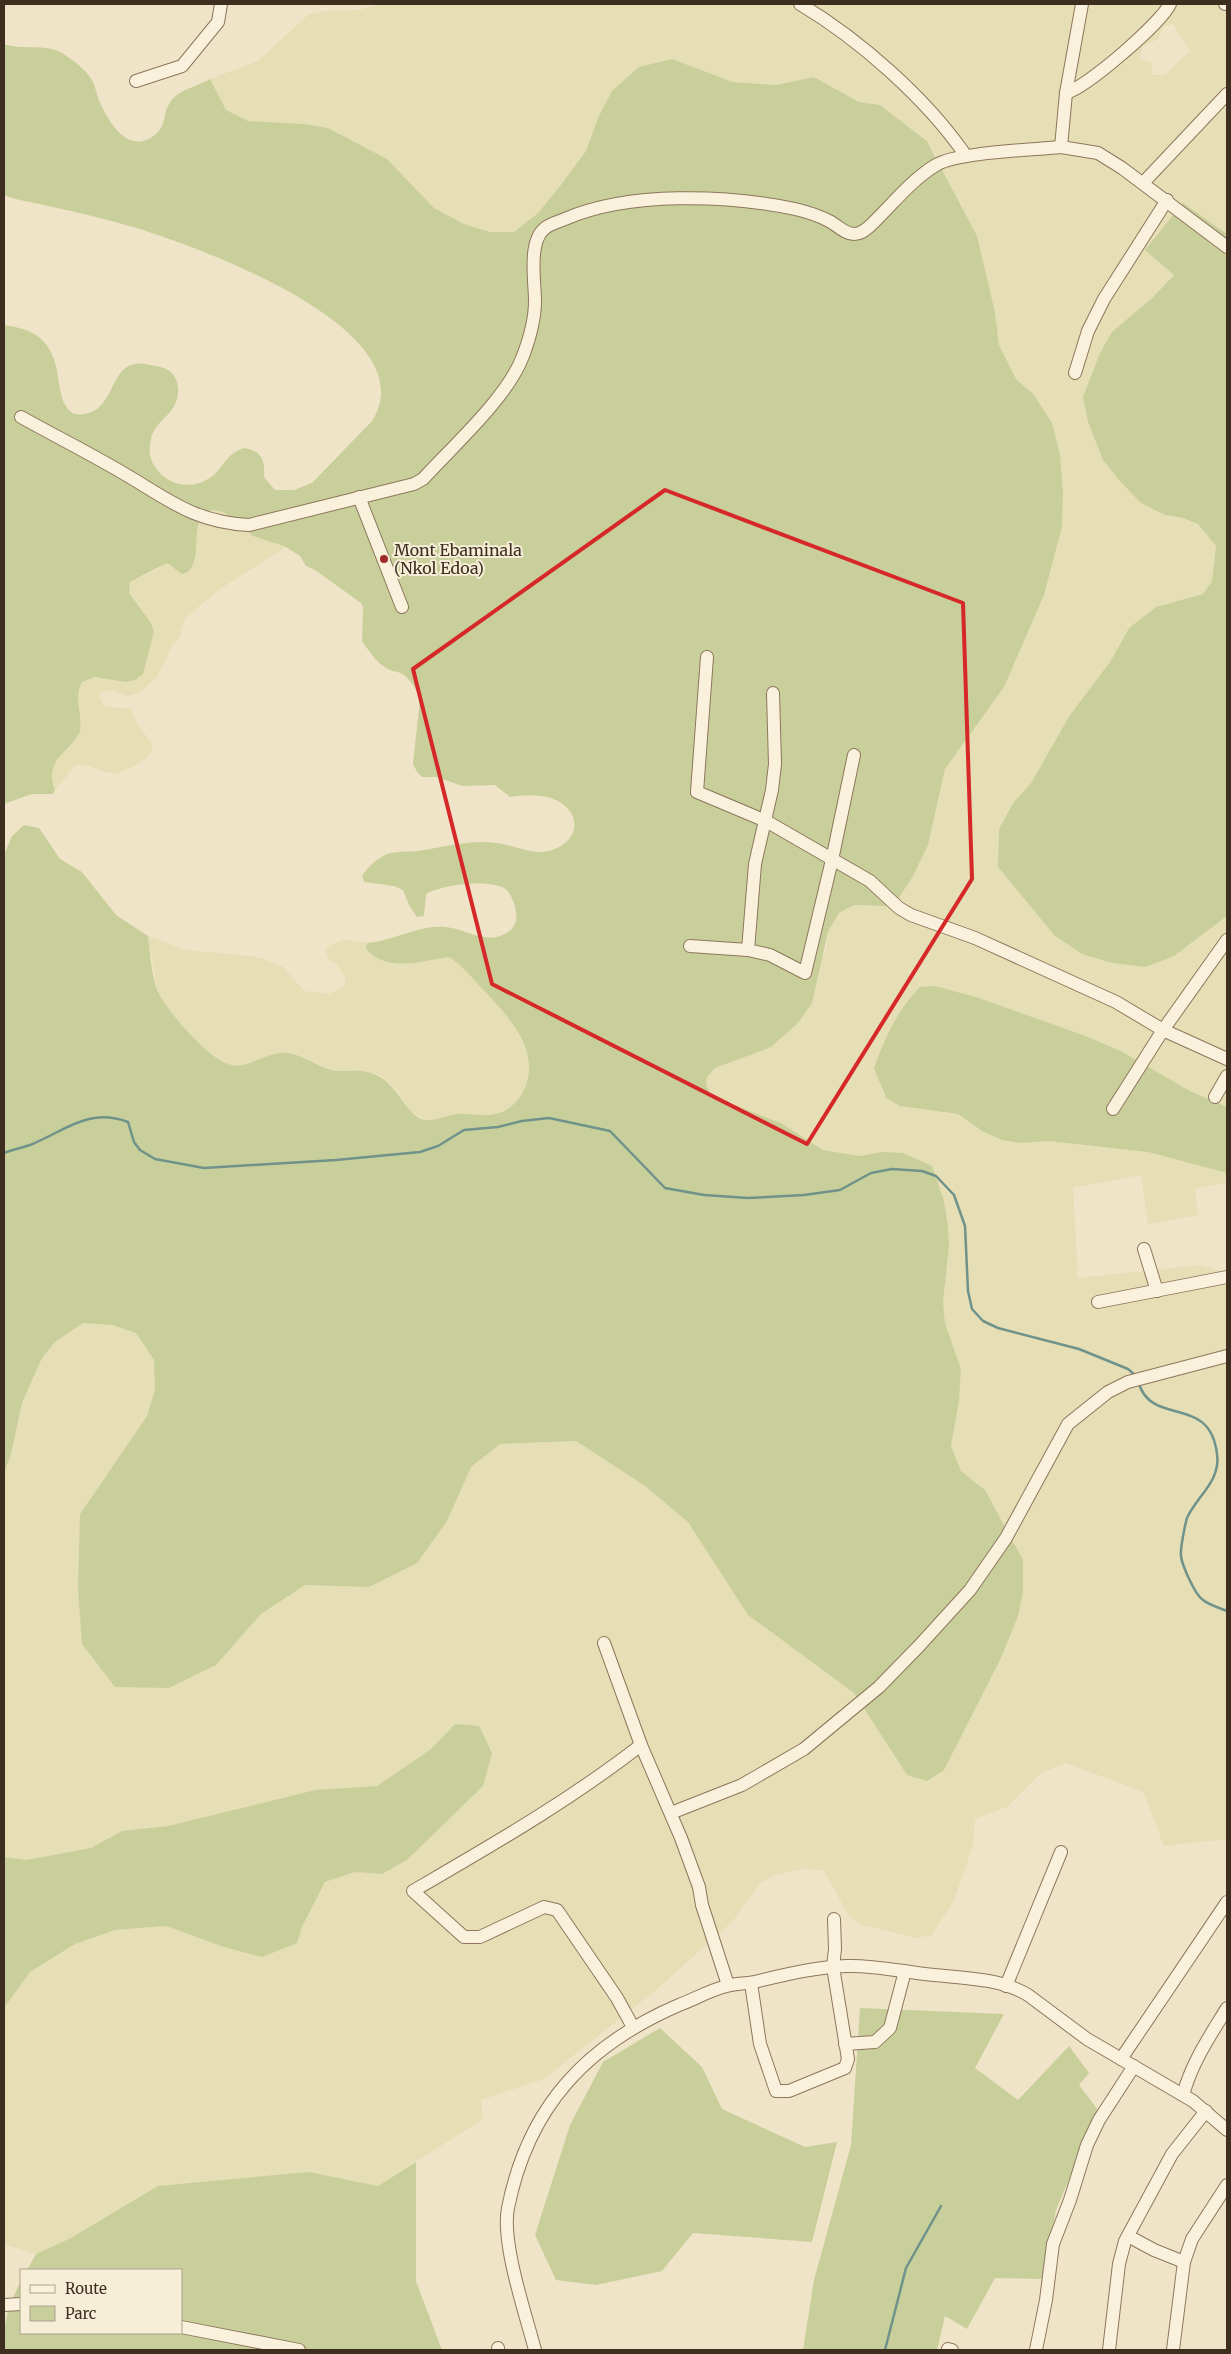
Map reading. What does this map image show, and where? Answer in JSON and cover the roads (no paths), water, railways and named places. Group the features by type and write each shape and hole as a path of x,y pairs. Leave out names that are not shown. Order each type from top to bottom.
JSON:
{"street":[{"path":"136,82 182,66 218,22 221,4"},
{"path":"800,4 876,60 912,92 950,132 966,156"},
{"path":"1062,147 1066,93 1082,4"},
{"path":"1066,93 1082,86 1148,32 1170,4"},
{"path":"1144,183 1227,94"},
{"path":"21,417 124,473 174,505 228,524 249,525 414,484 423,479 510,380 522,357 532,323 535,302 532,274 537,238 544,228 577,214 626,204 679,198 773,205 809,212 853,234 862,232 936,165 966,156 1062,147 1098,153 1144,183 1227,247"},
{"path":"1075,373 1088,331 1104,299 1167,200"},
{"path":"358,497 402,607"},
{"path":"707,656 697,792 766,821 870,882 899,908 911,915 975,938 1116,1002 1164,1030 1227,1059"},
{"path":"748,950 755,864 766,821 774,764 773,693"},
{"path":"690,946 748,950 770,956 805,973 832,860 854,755"},
{"path":"1113,1109 1164,1030 1227,940"},
{"path":"1215,1097 1227,1076"},
{"path":"1144,1249 1157,1291"},
{"path":"1098,1302 1227,1277"},
{"path":"671,1814 742,1785 804,1750 879,1686 919,1646 970,1590 1006,1538 1068,1424 1108,1392 1128,1382 1227,1356"},
{"path":"604,1643 641,1745 671,1814 699,1887 702,1905 728,1985"},
{"path":"633,2027 617,1998 557,1910 544,1907 472,1939 464,1937 413,1891 525,1826 594,1782 641,1745"},
{"path":"1006,1986 1061,1852"},
{"path":"1121,2059 1227,1902"},
{"path":"750,1983 760,2044 776,2091 789,2091 845,2068 848,2060 833,1967 835,1949 834,1919"},
{"path":"535,2350 518,2285 506,2225 515,2179 533,2131 557,2093 586,2061 633,2027 656,2015 728,1985 750,1983 793,1972 861,1966 995,1982 1028,1995 1075,2032 1184,2094 1227,2130"},
{"path":"844,2044 875,2042 890,2028 905,1971"},
{"path":"1184,2094 1189,2073 1197,2057 1227,2008"},
{"path":"1036,2350 1046,2300 1053,2244 1070,2200 1087,2145 1099,2120 1134,2066"},
{"path":"1109,2350 1118,2264 1128,2236 1172,2154 1206,2111"},
{"path":"1173,2350 1184,2262 1192,2239 1227,2185"},
{"path":"1128,2236 1154,2250 1184,2262"},
{"path":"4,2305 20,2304"},
{"path":"182,2327 299,2350"}],"waterway":[{"path":"4,1153 30,1145 77,1123 101,1117 128,1122 134,1142 140,1150 155,1159 204,1168 336,1160 420,1152 438,1146 464,1130 498,1127 522,1121 549,1118 610,1131 665,1188 704,1195 748,1198 804,1195 840,1190 871,1173 892,1169 922,1171 936,1176 954,1195 965,1226 968,1291 972,1309 983,1321 998,1328 1079,1349 1128,1369 1136,1376"},
{"path":"1139,1384 1146,1397 1156,1405 1193,1417 1204,1424 1212,1436 1217,1454 1215,1472 1212,1480 1187,1518 1181,1556 1189,1580 1200,1597 1208,1603 1227,1611"},
{"path":"885,2350 906,2268 941,2206"}],"place":[{"name":"Mont Ebaminala (Nkol Edoa)","path":"384,559"}]}
